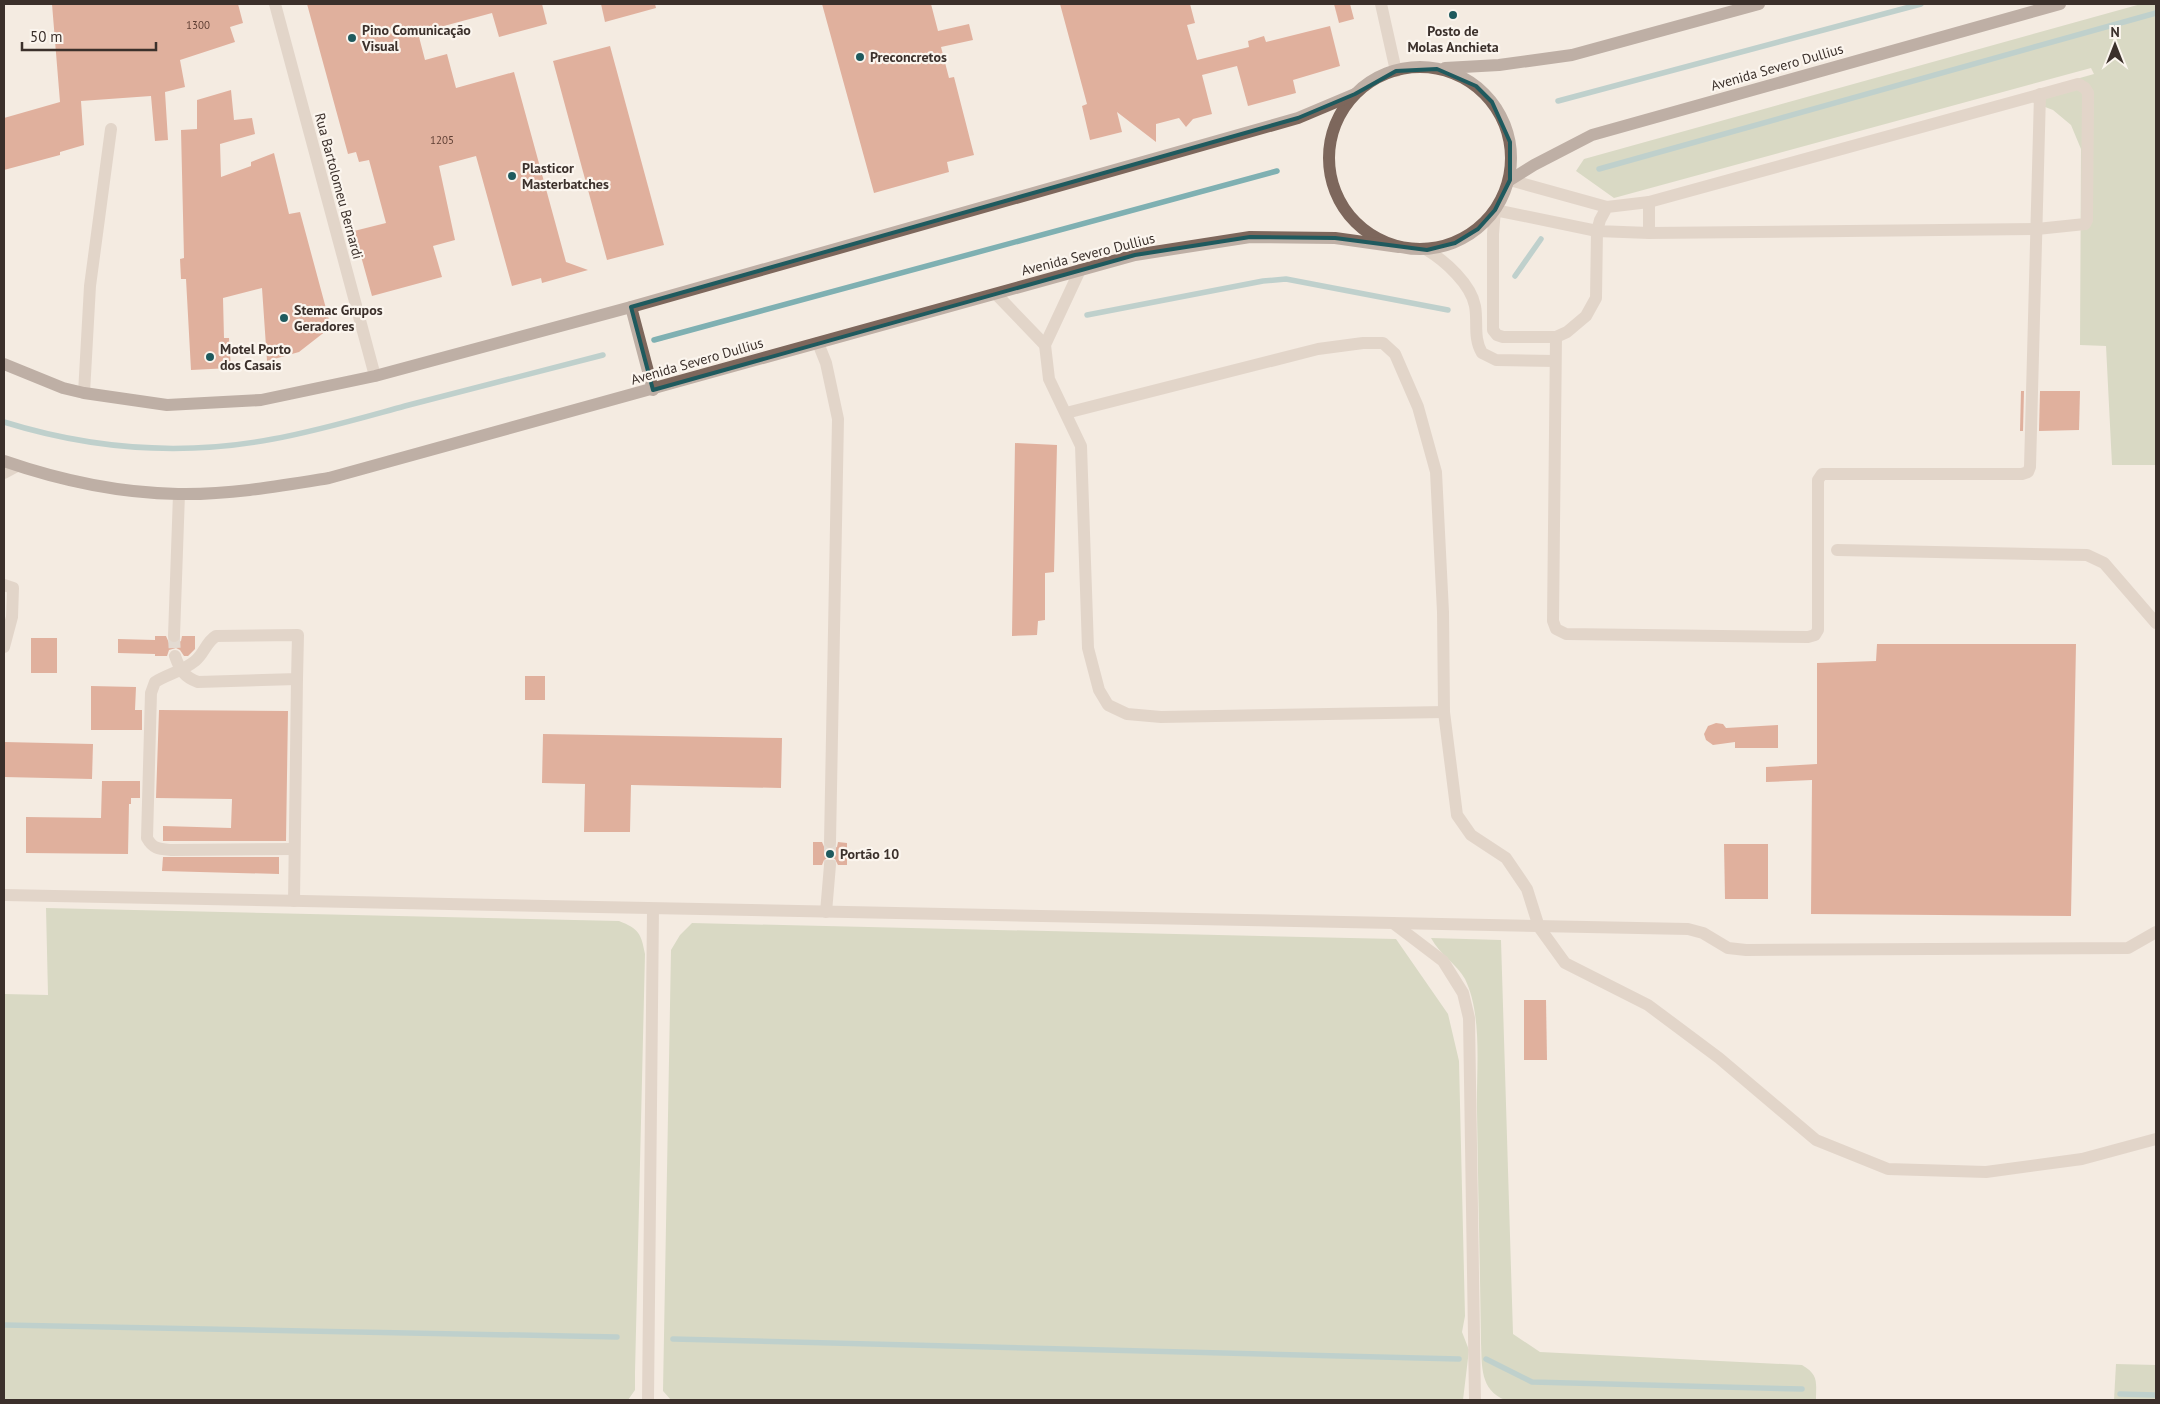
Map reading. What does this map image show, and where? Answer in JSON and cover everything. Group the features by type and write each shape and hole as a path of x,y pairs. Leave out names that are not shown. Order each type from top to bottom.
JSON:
{"main road":[{"path":"4,364 63,388 84,393 167,405 262,400 375,376 631,307 1298,118 1355,94 1374,80 1396,71 1416,67 1437,69 1499,65 1572,55 1759,4"},
{"name":"Avenida Severo Dullius","path":"1510,180 1534,165 1592,135 2060,4"},
{"path":"1355,94 1341,112 1332,133 1329,157 1331,181 1341,204 1355,223 1375,238 1399,247 1427,250 1455,243 1478,229 1495,210 1510,180 1510,142 1504,121 1492,102 1476,86 1458,75 1437,69"},
{"name":"Avenida Severo Dullius","path":"4,461 16,466 96,486 178,494 258,490 329,478 653,390 1135,255 1250,237 1335,238 1399,247"},
{"path":"631,307 653,390"}],"street":[{"name":"Rua Bartolomeu Bernardi","path":"275,4 375,376"},
{"path":"1381,4 1396,71"},
{"path":"1510,180 1607,207 1649,202 2078,84 2085,88 2088,93 2087,220 2085,224 2037,229 1597,232 1495,210 1493,234 1493,330 1497,335 1504,337 1556,337 1578,325 1586,316 1596,298 1597,232 1600,220 1607,207"},
{"path":"1556,337 1553,621 1556,629 1561,632 1575,634 1808,637 1815,635 1818,630 1818,480 1822,474 2022,474 2028,472 2030,467 2040,94"},
{"path":"84,393 90,286 111,129"},
{"path":"1649,202 1649,233"},
{"path":"1427,250 1448,265 1468,290 1475,304 1476,340 1482,353 1496,360 1555,361"},
{"path":"1080,270 1045,345 1049,379 1081,446 1088,648 1098,690 1108,705 1127,714 1161,717 1444,712"},
{"path":"996,294 1045,345"},
{"path":"818,344 826,363 838,419 830,842"},
{"path":"1066,413 1318,349 1383,344 1395,354 1418,408 1436,472 1443,612 1444,712 1456,815 1471,835 1506,858 1527,889 1540,926 1565,964 1648,1004 1719,1058 1816,1140 1888,1169 1986,1172 2082,1159 2156,1139"},
{"path":"4,473 16,466"},
{"path":"174,636 178,494"},
{"path":"1837,550 2088,555 2104,563 2156,623"},
{"path":"4,585 13,588 12,616 5,639"},
{"path":"294,849 157,849 151,845 147,838 151,693 155,682 195,661 210,640 216,636 298,635 294,901"},
{"path":"175,656 180,670 189,678 198,682 297,679"},
{"path":"826,912 830,865"},
{"path":"4,895 1688,929 1703,933 1728,948 1746,950 2128,948 2156,932"},
{"path":"648,1400 653,909"},
{"path":"1393,923 1443,961 1463,993 1469,1018 1475,1400"}],"highlighted area":[{"path":"1437,69 1476,86 1492,102 1510,142 1510,180 1495,210 1478,229 1455,243 1427,250 1335,238 1250,237 1135,255 653,390 631,307 1298,118 1355,94 1396,71"}],"green space":[{"path":"2141,4 2156,4 2156,465 2112,465 2106,346 2080,345 2081,149 2071,125 2053,110 2016,96 2094,74 2091,68 1614,198 1576,171 1584,159"},
{"path":"46,908 619,921 635,929 642,941 645,954 635,1390 628,1400 4,1400 4,994 48,995"},
{"path":"692,923 1396,939 1448,1014 1459,1061 1465,1316 1462,1332 1469,1350 1463,1400 671,1400 663,1391 671,950 680,935"},
{"path":"1431,938 1501,940 1513,1334 1540,1352 1802,1365 1814,1376 1816,1400 1505,1400 1491,1390 1482,1369 1477,1044 1474,1009 1471,994 1462,974"},
{"path":"2116,1364 2156,1365 2156,1400 2114,1400"}],"building":[{"path":"52,4 238,4 243,23 230,27 235,42 180,60 185,87 165,92 168,140 155,141 151,96 81,101 84,145 60,152 60,155 4,170 4,118 60,102"},
{"path":"307,4 542,4 547,24 499,37 492,13 418,33 425,60 447,54 456,88 514,72 566,262 588,270 542,283 541,278 512,286 476,156 439,166 455,240 433,246 442,277 372,296 354,231 386,223 369,160 359,162 356,152 348,154"},
{"path":"601,4 655,4 656,8 605,22"},
{"path":"822,4 931,4 938,31 969,24 973,40 941,47 949,78 954,77 974,155 947,162 949,172 874,193"},
{"path":"1060,4 1190,4 1195,23 1187,25 1197,60 1249,47 1248,41 1264,36 1266,42 1330,26 1340,66 1293,80 1296,93 1248,106 1237,66 1202,75 1212,114 1193,119 1186,127 1179,118 1156,124 1156,142 1117,112 1122,132 1090,140 1082,106 1087,104"},
{"path":"1334,4 1350,4 1354,19 1339,23"},
{"path":"610,46 664,245 607,260 553,61"},
{"path":"231,90 234,120 252,118 255,134 220,144 221,177 251,166 251,162 274,153 289,214 300,212 331,327 299,352 267,361 262,288 223,298 224,338 229,338 231,368 191,370 186,279 181,279 180,259 184,258 181,130 197,129 197,100"},
{"path":"2021,391 2024,391 2023,431 2020,431"},
{"path":"2040,391 2080,391 2079,430 2039,431"},
{"path":"1015,443 1057,445 1054,572 1045,573 1045,620 1038,621 1037,635 1012,636"},
{"path":"155,636 166,636 169,643 174,644 181,641 182,636 195,636 195,649 188,656 184,656 176,648 169,650 167,656 118,653 118,639 155,640"},
{"path":"31,638 57,638 57,673 31,673"},
{"path":"1877,644 2076,644 2071,916 1811,914 1812,780 1766,782 1766,767 1817,764 1817,663 1876,661"},
{"path":"525,676 545,676 545,700 525,700"},
{"path":"91,686 136,687 135,710 142,710 142,730 91,730"},
{"path":"159,710 288,711 286,841 163,841 163,826 231,828 232,799 156,798"},
{"path":"1716,723 1723,724 1726,728 1778,725 1778,748 1735,748 1735,742 1713,745 1706,740 1704,734 1708,726"},
{"path":"543,734 782,738 781,788 631,785 630,832 584,832 585,784 542,783"},
{"path":"4,742 93,744 92,779 4,777"},
{"path":"102,781 140,781 140,798 131,798 131,804 129,804 128,854 26,853 26,817 101,818"},
{"name":"Portão 10","path":"813,842 822,842 825,849 830,850 837,847 838,842 847,843 847,865 838,865 835,859 830,857 824,860 822,865 813,865"},
{"path":"1724,844 1768,844 1768,899 1725,899"},
{"path":"163,857 279,857 279,874 162,871"},
{"path":"1524,1000 1546,1000 1547,1060 1524,1060"}],"waterway":[{"path":"1558,101 1921,4"},
{"path":"1599,169 2156,13"},
{"path":"654,340 1277,171"},
{"path":"1515,276 1541,239"},
{"path":"1087,315 1263,281 1286,279 1448,310"},
{"path":"4,422 37,431 104,444 171,448 239,444 273,439 322,428 603,355"},
{"path":"4,1325 617,1337"},
{"path":"673,1339 1459,1359"},
{"path":"1486,1359 1532,1382 1802,1389"},
{"path":"2120,1394 2156,1395"}],"tunnel":[{"path":"174,636 175,656"},
{"path":"830,842 830,865"}],"place":[{"name":"Posto de Molas Anchieta","path":"1453,15"},
{"name":"Pino Comunicação Visual","path":"352,38"},
{"name":"Preconcretos","path":"860,57"},
{"name":"Plasticor Masterbatches","path":"512,176"},
{"name":"Stemac Grupos Geradores","path":"284,318"},
{"name":"Motel Porto dos Casais","path":"210,357"},
{"name":"Portão 10","path":"830,854"}]}
